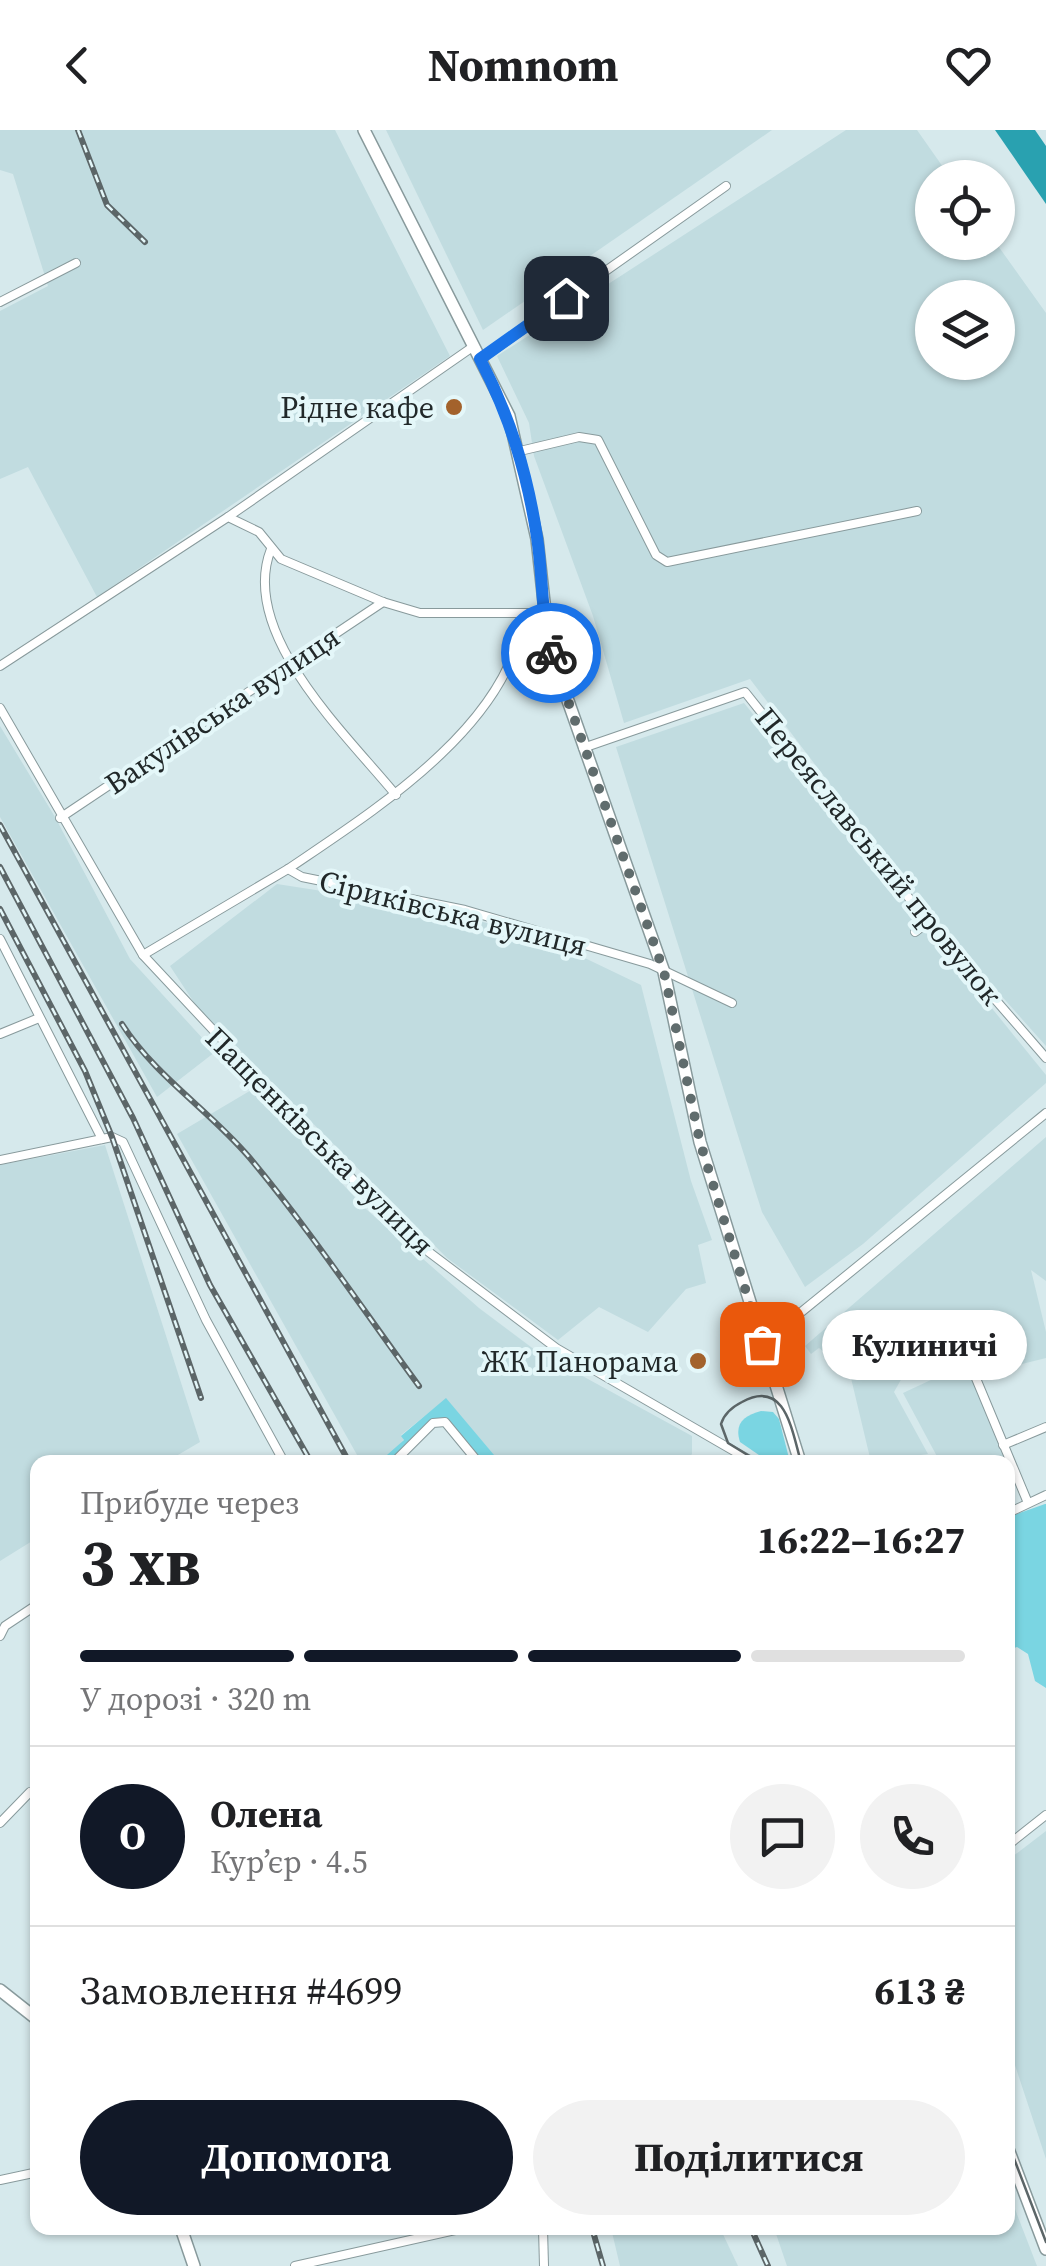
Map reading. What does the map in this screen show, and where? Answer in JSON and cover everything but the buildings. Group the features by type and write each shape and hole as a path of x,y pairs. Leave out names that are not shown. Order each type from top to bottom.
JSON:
{"street":[{"path":"364,130 509,416 538,539 543,613 560,684 664,972 700,1142 798,1455"},
{"path":"480,359 726,186"},
{"path":"0,302 76,264"},
{"path":"0,666 228,517 474,346"},
{"path":"520,451 580,437 598,440 656,554 667,562 917,511"},
{"path":"228,517 258,532 281,559 383,602 420,613 543,613"},
{"path":"272,549 264,567 264,605 291,664 396,796"},
{"name":"Вакулівська вулиця","path":"60,818 383,602"},
{"path":"288,869 396,796 474,719 520,646 523,616"},
{"name":"Переяславський провулок","path":"583,748 745,692 928,922 1046,1058"},
{"name":"Пащенківська вулиця","path":"0,708 60,818 143,955 401,1231 556,1348 742,1455"},
{"name":"Сіриківська вулиця","path":"143,955 288,869 302,876 464,910 664,972 732,1004"},
{"path":"915,932 928,922"},
{"path":"0,940 102,1139"},
{"path":"0,1034 38,1018"},
{"path":"762,1344 1046,1113"},
{"path":"0,1160 112,1137 123,1142 206,1320 278,1455"},
{"path":"975,1376 1007,1455"},
{"path":"401,1455 433,1423 445,1422 472,1455"},
{"path":"1003,1445 1046,1427"},
{"path":"1015,1473 1028,1503"},
{"path":"1015,1510 1046,1495"},
{"path":"0,1636 5,1626 30,1609"},
{"path":"0,1823 30,1792"},
{"path":"1015,1839 1046,1815"},
{"path":"0,1990 30,2014"},
{"path":"1015,2167 1046,2248"},
{"path":"0,2180 30,2174"},
{"path":"183,2235 194,2266"},
{"path":"295,2266 433,2235"},
{"path":"542,2235 544,2266"}],"shaded area":[{"path":"0,130 335,130 450,356 97,597 28,467 0,479 0,311 48,286 13,174 0,170"},
{"path":"386,130 772,130 483,330"},
{"path":"846,130 917,130 938,160 915,160 915,260 1008,260 1046,313 1046,1046 931,917 750,679 624,723 593,616 534,456 529,423 497,356"},
{"path":"995,130 1035,130 1046,146 1046,204"},
{"path":"744,703 1046,1075 1046,1083 863,1244 805,1287 762,1212 616,747"},
{"path":"0,726 55,817 130,959 215,1052 157,1097 0,817"},
{"path":"277,884 425,907 541,937 641,985 691,1181 712,1240 698,1245 706,1283 686,1289 648,1332 599,1307 558,1340 447,1258 197,1007 170,966"},
{"path":"253,1089 366,1209 479,1308 535,1350 692,1436 692,1454 494,1455 446,1399 401,1435 404,1439 391,1455 357,1455 177,1134"},
{"path":"1046,1137 1046,1281 1031,1270 1046,1332 1046,1358 971,1377 1004,1455 936,1455 903,1393 965,1364 948,1319 919,1348 894,1392 928,1454 869,1455 845,1353 831,1358 819,1348 811,1354 805,1346"},
{"path":"105,1145 200,1442 178,1455 30,1455 30,1542 0,1561 0,1165"},
{"path":"446,1398 494,1455 475,1455 445,1420 431,1420 398,1455 387,1455 404,1440 401,1436"},
{"path":"773,1412 779,1419 788,1455 759,1455 740,1442 738,1430 750,1415"},
{"path":"1046,1504 1046,1688 1035,1681 1028,1654 1015,1648 1015,1515"},
{"path":"1046,1831 1046,2159 1015,2065 1015,1855"},
{"path":"1015,2209 1037,2266 787,2266 776,2235 1015,2235"},
{"path":"613,2235 723,2235 738,2266 620,2266"}],"tram line":[{"path":"748,1455 728,1443 721,1424 732,1409 757,1396 769,1397 785,1412 799,1455"},
{"path":"1015,2161 1046,2242"}],"railway":[{"path":"78,130 107,205 145,242"},
{"path":"0,825 345,1455"},
{"path":"0,867 133,1118 210,1285 307,1455"},
{"path":"0,909 85,1071 112,1137 201,1398"},
{"path":"122,1024 150,1060 217,1124 272,1185 419,1386"},
{"path":"594,2235 603,2266"},
{"path":"754,2235 768,2266"}],"way so far":[{"path":"551,653 664,972 700,1142 762,1344"}],"place":[{"name":"Рідне кафе","path":"454,407"},
{"name":"Кулиничі","path":"762,1344"},
{"name":"ЖК Панорама","path":"698,1361"}],"route":[{"path":"551,653 543,613 538,539 520,451 509,416 480,359 566,298"}]}
